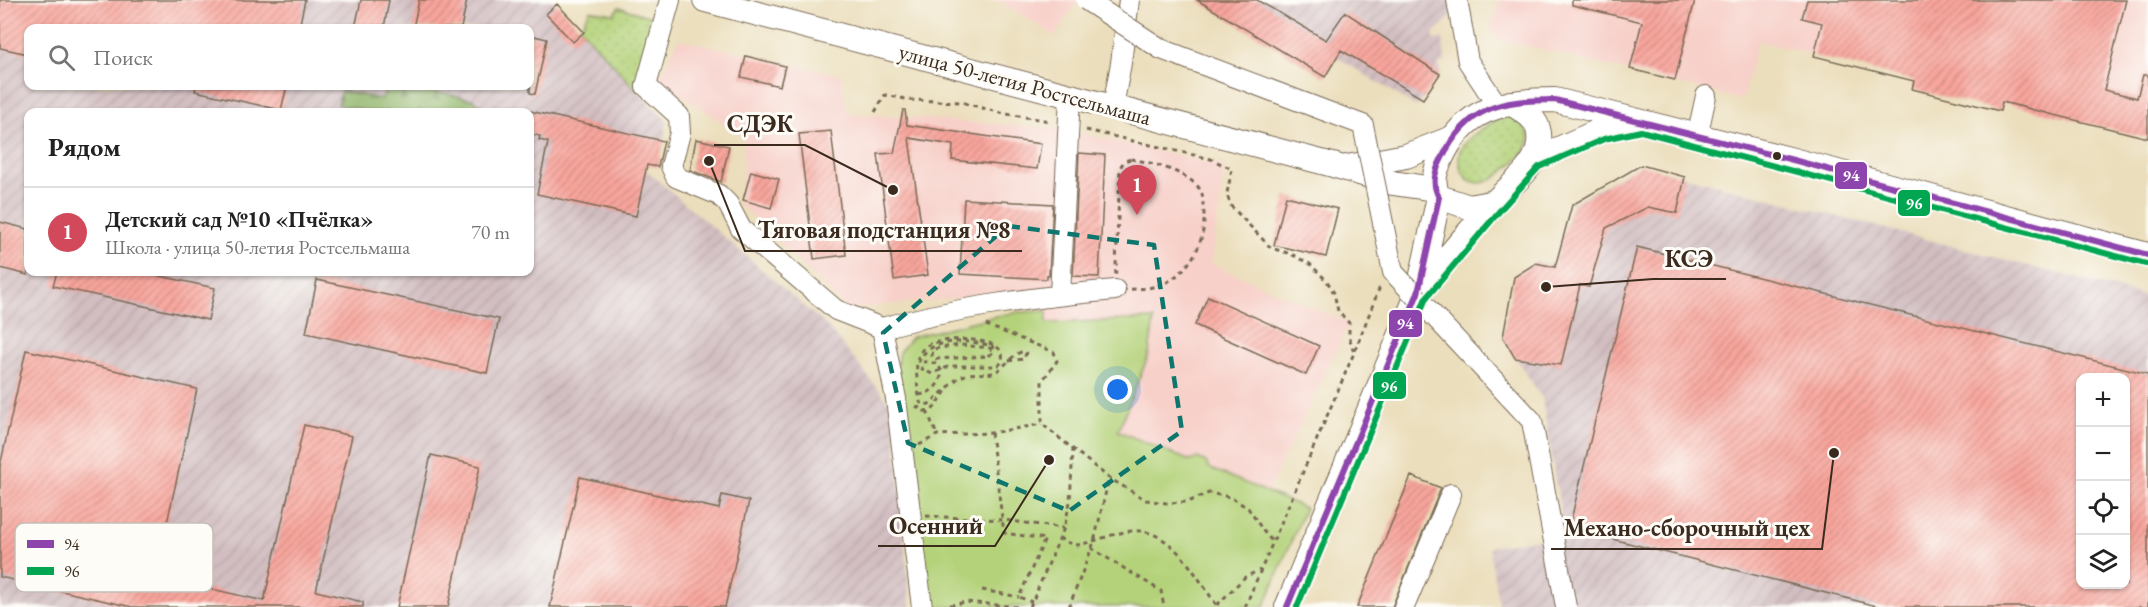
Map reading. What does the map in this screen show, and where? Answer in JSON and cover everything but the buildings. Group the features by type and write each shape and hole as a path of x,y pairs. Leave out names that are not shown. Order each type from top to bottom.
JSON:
{"main road":[{"name":"улица 50-летия Ростсельмаша","path":"705,0 1436,193"},
{"path":"1344,168 1406,156 1452,138 1483,111 1503,104 1556,100 2148,255"},
{"path":"1503,104 1529,113 1535,122 1539,133 1534,160"},
{"path":"1418,293 1534,160 1601,130 1641,122"},
{"path":"1287,607 1418,293 1436,193 1436,169 1452,138"},
{"path":"1436,193 1469,207 1495,202"}],"lane":[{"path":"670,0 646,86 679,116 680,132 671,166 676,177 719,195 728,204 741,229 837,310 882,328 972,309 1060,295 1115,290"},
{"path":"1086,0 1161,49 1363,125 1393,272 1532,421 1566,607"},
{"path":"1113,107 1129,0"},
{"path":"1457,0 1468,61 1503,104"},
{"path":"1060,295 1070,96"},
{"path":"1697,137 1706,96"},
{"path":"882,328 896,399 921,607"},
{"path":"1404,607 1451,494"}],"path":[{"path":"875,112 885,95 921,101 961,102 1001,113 1070,126 1211,159 1232,169 1227,193 1230,206 1271,248 1291,254 1310,264 1328,281 1334,293 1338,311 1349,323 1349,336 1354,353"},
{"path":"1131,159 1150,162 1187,177 1201,192 1205,213 1201,244 1189,265 1169,281 1153,287 1115,290 1120,168 1124,161 1131,159"},
{"path":"1245,607 1354,353 1381,284"},
{"path":"972,309 976,321 1054,352 1057,361 1042,381 1042,424"},
{"path":"988,356 992,351 990,348 968,345 936,348 931,354 936,359 988,356 995,351 992,346 975,343 952,343 929,348 921,356 919,363 922,369 930,374 950,366 997,366 1002,361 1002,353 995,344 960,340 932,344 923,349 917,359 921,404 927,405 960,377 995,372 1008,361 1022,351 1026,353 1026,357 1022,360 1008,361"},
{"path":"919,363 932,362 941,370 937,386 919,395"},
{"path":"919,383 913,399 917,408 927,411 934,408 944,391"},
{"path":"927,411 937,435"},
{"path":"914,448 937,435 991,433 1042,424 1109,478 1146,500 1166,503 1188,502 1209,493 1230,496 1248,508 1272,541"},
{"path":"991,433 1004,533 1045,539 1019,597"},
{"path":"1030,607 1064,528 1070,502 1073,449"},
{"path":"1069,607 1095,540 1109,478"},
{"path":"924,516 1002,520 1064,528"},
{"path":"1059,538 1073,544 1131,531 1157,535 1171,544 1217,606 1245,577 1261,570"},
{"path":"1091,548 1161,591 1164,607"},
{"path":"982,590 1019,597 1032,602"},
{"path":"966,602 969,607"},
{"path":"941,607 966,602 1018,607"}],"highlighted area":[{"path":"1008,226 1154,245 1182,431 1069,511 908,443 883,333"}],"shaded area":[{"path":"0,0 551,0 557,4 667,121 658,167 647,165 646,170 826,325 893,407 910,607 0,607"},
{"path":"990,0 1078,0 1055,36 1001,2"},
{"path":"1198,0 1468,0 1433,34 1434,40 1443,38 1445,62 1439,63 1440,74 1417,107 1337,57 1325,77"},
{"path":"1499,0 2148,0 2148,138 2002,103 2000,111 1912,89 1913,80 1758,41 1742,100 1496,38 1489,23 1494,19"},
{"path":"679,39 841,75 847,113 1062,129 1225,166 1211,264 1349,323 1267,493 1208,468 1205,462 1198,458 1190,461 1118,431 1149,354 1153,319 1046,323 1049,289 847,309 743,207 737,205 743,175 743,137 659,79"},
{"path":"1640,165 2148,297 2148,607 1499,607 1489,547 1564,535 1542,398 1502,337 1514,276 1536,262 1554,265 1572,203"}],"green space":[{"path":"619,7 658,19 637,91 580,28 590,10 614,14"},
{"path":"385,90 428,90 475,100 482,108 353,108 338,105 341,91 382,99"},
{"path":"1512,115 1520,118 1530,136 1523,155 1492,180 1479,183 1469,180 1460,168 1459,157 1462,147 1484,127"},
{"path":"1047,311 1047,323 1154,319 1149,354 1118,431 1190,461 1198,458 1206,462 1209,468 1305,508 1264,607 930,607 897,366 899,352 912,337 996,316"}],"transit line":[{"name":"94","path":"1287,607 1418,293 1439,197 1435,182 1437,168 1463,127 1488,109 1518,102 1555,100 1793,160 2148,255"},
{"name":"96","path":"1297,607 1426,298 1539,167 1604,139 1641,131 2146,264"}],"place":[{"name":"Тяговая подстанция №8","path":"709,161"},
{"name":"СДЭК","path":"893,190"},
{"name":"Детский сад №10 «Пчёлка»","path":"1137,215"},
{"name":"КСЭ","path":"1546,287"},
{"name":"Механо-сборочный цех","path":"1834,453"},
{"name":"Осенний","path":"1049,460"}]}
